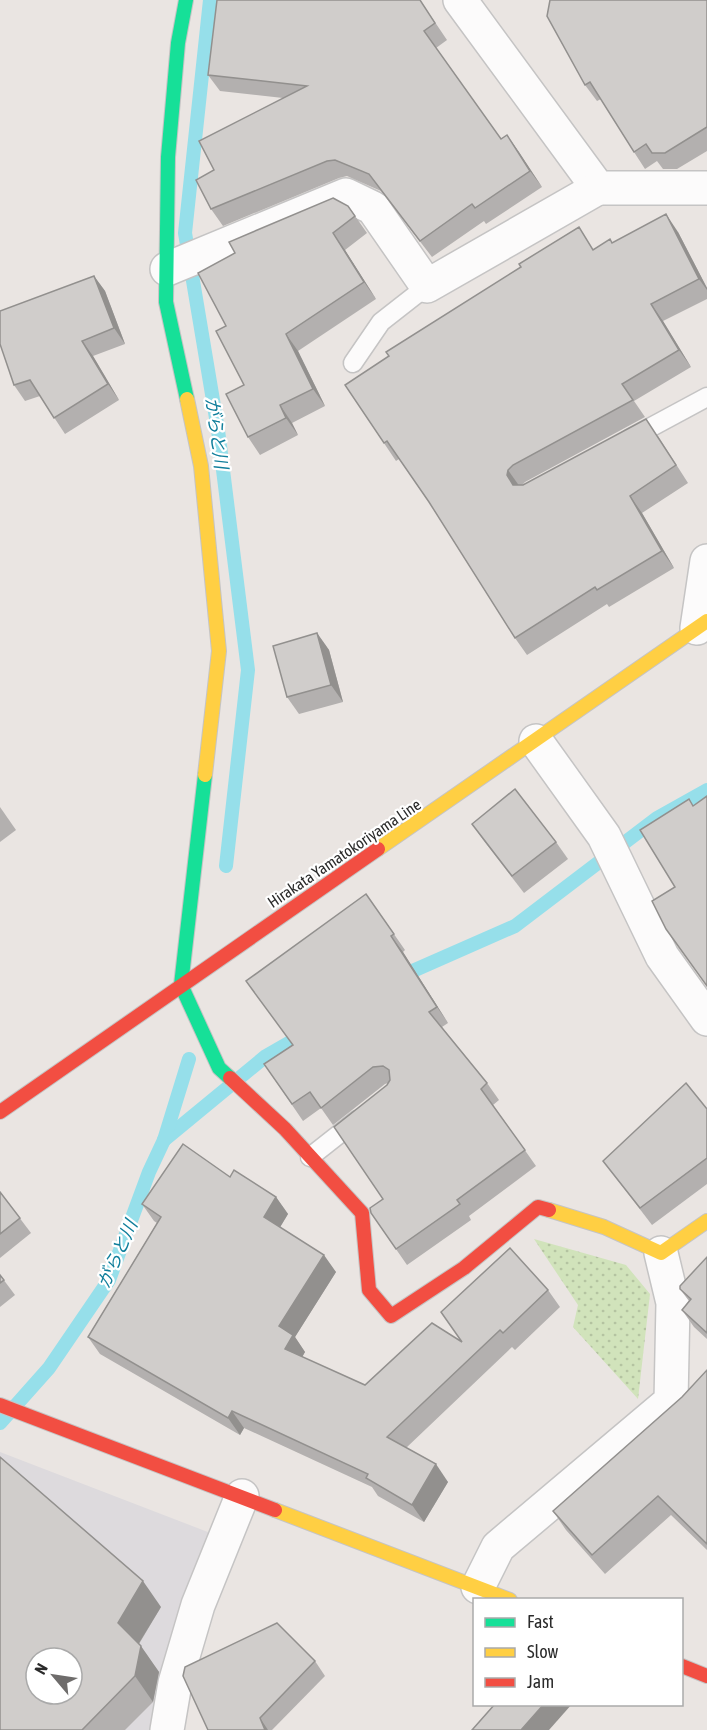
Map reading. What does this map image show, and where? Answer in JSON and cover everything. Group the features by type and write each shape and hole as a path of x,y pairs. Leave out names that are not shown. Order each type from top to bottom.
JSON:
{"street":[{"path":"186,0 178,43 168,157 181,263 166,302 201,466 219,651 181,985 219,1068 285,1129 362,1213 369,1290 391,1316 464,1268 538,1207 604,1227 661,1253"},
{"path":"460,0 598,188"},
{"path":"181,263 346,195 373,208 427,286 598,188 707,188"},
{"path":"702,624 707,561"},
{"name":"Hirakata Yamatokoriyama Line","path":"0,1113 702,624"},
{"path":"536,741 611,850 662,956 707,1019"},
{"path":"661,1253 707,1221"},
{"path":"478,1587 498,1547 671,1401 673,1303 661,1253"},
{"path":"0,1405 507,1598"},
{"path":"168,1730 175,1683 198,1605 242,1497"},
{"path":"683,1667 707,1676"}],"lane":[{"path":"353,363 381,322 427,286"},
{"path":"614,447 707,397"},
{"path":"310,1157 373,1107"}],"shaded area":[{"path":"0,1452 213,1534 158,1730 0,1730"}],"green space":[{"path":"534,1239 626,1265 650,1294 638,1399 573,1327 578,1305"}],"building":[{"path":"217,0 420,0 435,23 424,31 501,139 507,135 530,171 475,208 472,204 420,241 369,174 335,160 327,161 211,209 196,180 214,170 199,141 307,86 208,75"},
{"path":"550,0 707,0 707,127 665,153 652,153 646,144 634,152 590,82 585,85 547,16"},
{"path":"333,198 348,206 355,216 333,233 364,282 286,334 313,389 280,405 286,418 248,437 226,394 244,385 216,331 226,326 198,273 235,253 229,242"},
{"path":"666,214 699,279 651,304 679,350 622,384 633,400 513,465 507,475 513,485 523,485 646,419 676,465 630,496 662,551 597,590 595,587 515,638 429,502 387,441 384,443 345,385 389,356 386,352 521,267 519,264 579,227 593,250 610,239 612,243"},
{"path":"94,276 114,328 82,341 108,384 54,418 30,380 14,385 0,344 0,311"},
{"path":"317,633 331,685 287,697 273,646"},
{"path":"515,789 556,842 512,876 472,824"},
{"path":"707,796 707,986 666,929 652,901 675,887 640,830 689,799 693,806"},
{"path":"366,894 394,934 391,936 437,1007 429,1012 487,1083 481,1089 525,1150 457,1200 460,1204 396,1249 371,1213 370,1208 383,1199 334,1127 387,1085 390,1080 389,1070 383,1066 373,1067 321,1108 310,1092 292,1104 264,1064 293,1045 246,981"},
{"path":"686,1083 707,1109 707,1158 640,1208 603,1161"},
{"path":"183,1144 230,1177 234,1170 276,1197 264,1217 324,1255 279,1326 293,1335 285,1349 365,1385 432,1323 462,1342 441,1312 510,1248 548,1290 503,1333 500,1330 387,1437 436,1464 412,1505 366,1478 368,1474 232,1411 228,1418 88,1337 161,1217 142,1204"},
{"path":"0,1192 20,1218 0,1234"},
{"path":"707,1257 707,1333 682,1310 691,1299 680,1289 680,1286"},
{"path":"707,1370 707,1544 658,1496 592,1555 553,1511 682,1397"},
{"path":"0,1457 143,1581 118,1623 141,1646 135,1676 82,1730 0,1730"},
{"path":"277,1623 315,1661 260,1718 265,1730 208,1730 183,1676 185,1667"},
{"path":"493,1706 542,1706 521,1730 472,1730"}],"waterway":[{"name":"がらと川","path":"210,0 185,233 218,430 248,670 226,866"},
{"path":"399,977 515,926 657,818 707,790"},
{"path":"164,1140 266,1056 306,1033"},
{"name":"がらと川","path":"0,1423 49,1368 109,1280 149,1172 164,1140 189,1059"}],"traffic: fast":[{"path":"186,0 178,43 168,157 166,302 187,399"},
{"path":"205,775 181,985 219,1068 230,1078"}],"traffic: slow":[{"path":"187,399 201,466 219,651 205,775"},
{"path":"378,849 707,621"},
{"path":"549,1210 604,1227 661,1253 707,1221"},
{"path":"275,1510 505,1598"}],"traffic: jam":[{"path":"0,1112 378,849"},
{"path":"230,1078 285,1129 362,1213 369,1290 391,1316 464,1268 538,1207 549,1210"},
{"path":"0,1405 275,1510"},
{"path":"683,1666 707,1676"}]}
